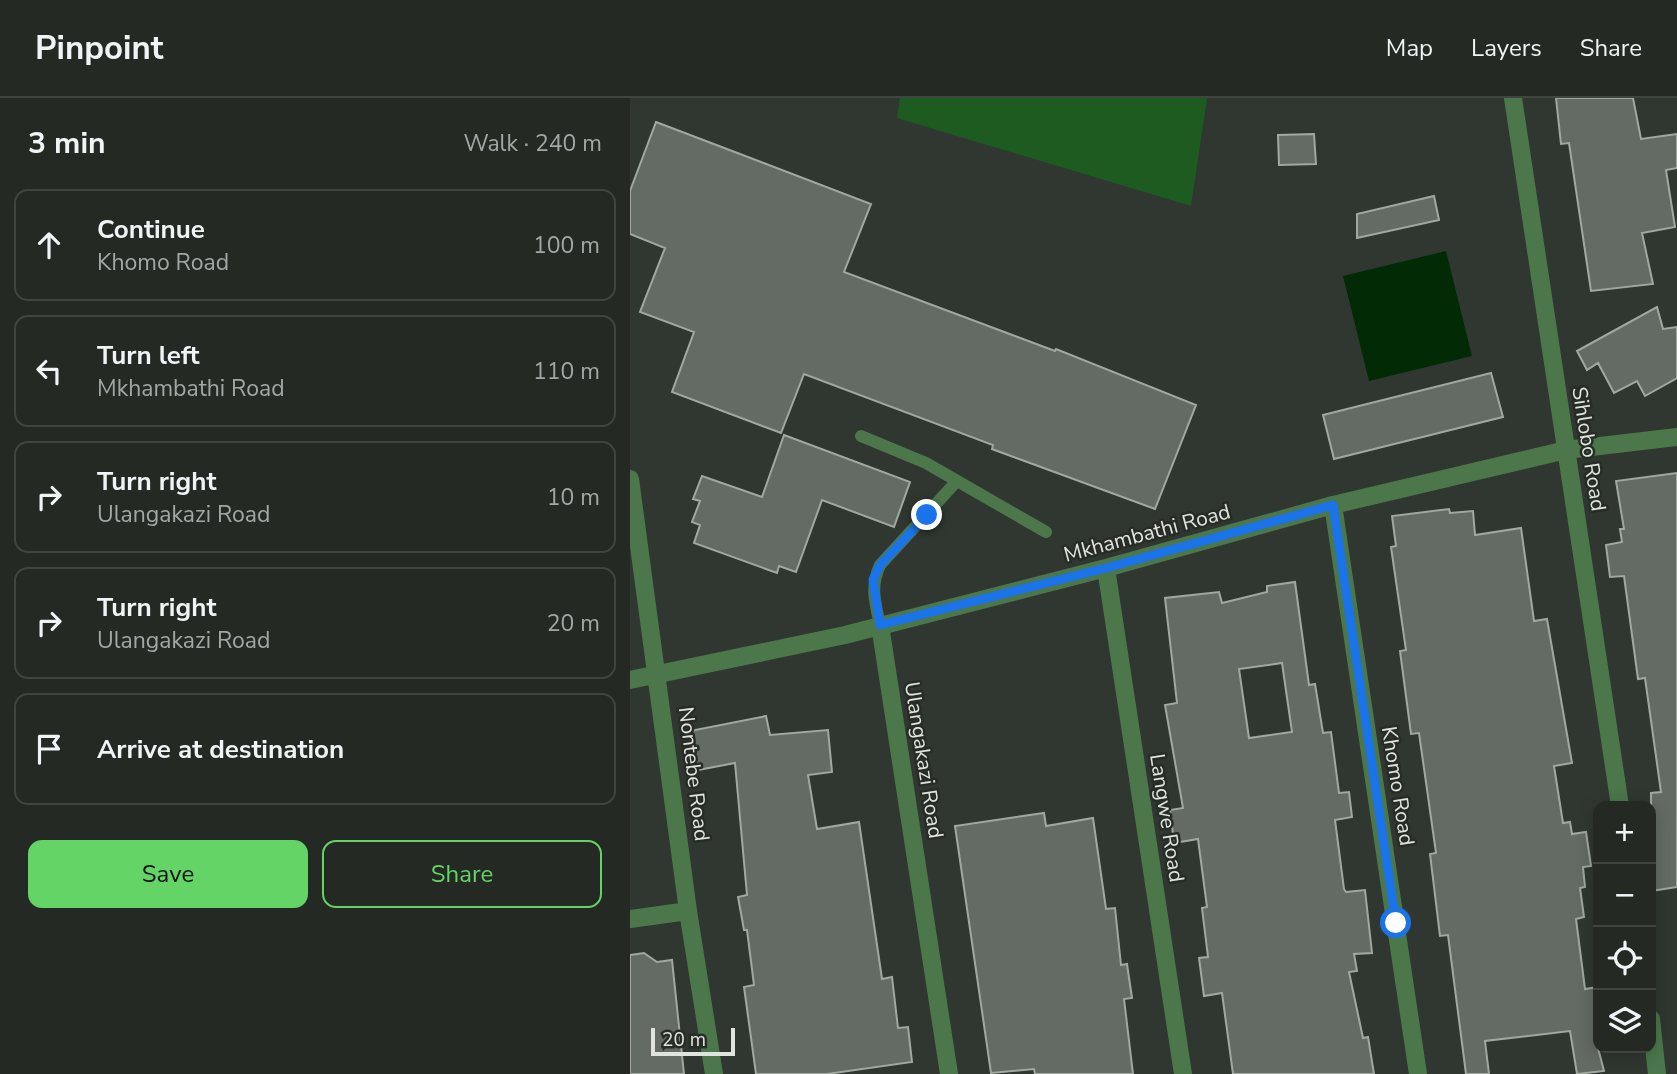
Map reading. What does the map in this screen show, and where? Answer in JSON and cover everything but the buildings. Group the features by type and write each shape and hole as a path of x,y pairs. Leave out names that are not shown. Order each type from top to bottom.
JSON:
{"street":[{"name":"Sihlobo Road","path":"1513,98 1619,801"},
{"name":"Mkhambathi Road","path":"630,680 658,677 880,625 1106,568 1333,505 1566,450 1677,437"},
{"name":"Nontebe Road","path":"630,479 688,911 714,1074"},
{"name":"Khomo Road","path":"1333,505 1418,1074"},
{"name":"Langwe Road","path":"1106,568 1183,1074"},
{"name":"Ulangakazi Road","path":"880,625 949,1074"},
{"path":"630,919 688,911"},
{"path":"1655,1053 1657,1074"}],"lane":[{"path":"861,436 911,455 1046,532"},
{"name":"Ulangakazi Road","path":"880,625 873,580 880,565 956,482"}],"shaded area":[{"path":"900,98 1207,98 1191,206 897,118"},
{"path":"1446,251 1472,356 1369,381 1343,276"}],"route":[{"path":"927,515 880,565 873,580 880,625 1106,568 1333,505 1396,923"}]}
